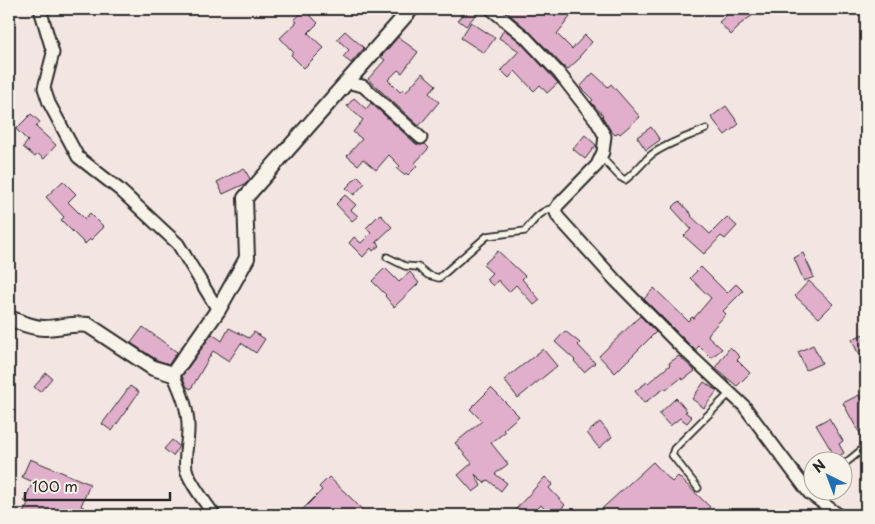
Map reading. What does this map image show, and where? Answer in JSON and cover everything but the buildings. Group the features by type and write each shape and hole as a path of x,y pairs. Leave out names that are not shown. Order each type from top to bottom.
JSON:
{"street":[{"path":"40,9 53,52 44,88 48,103 78,157 120,190 178,244 218,310"},
{"path":"173,374 218,310 247,258 245,198 411,9"},
{"path":"491,9 525,37 559,73 595,118 605,136 597,165 556,208 558,217 676,344 744,406 802,480"},
{"path":"345,82 363,86 420,138"},
{"path":"9,318 44,328 75,323 88,325 153,368 173,374"},
{"path":"173,374 184,400 188,422 186,467 188,475 214,515"},
{"path":"823,502 839,515"}],"lane":[{"path":"600,157 625,180 658,151 706,129"},
{"path":"386,257 405,266 418,267 428,276 439,278 487,236 525,231 539,214 549,208 556,208"},
{"path":"698,488 672,455 674,450 730,393"},
{"path":"852,458 865,447"}]}
